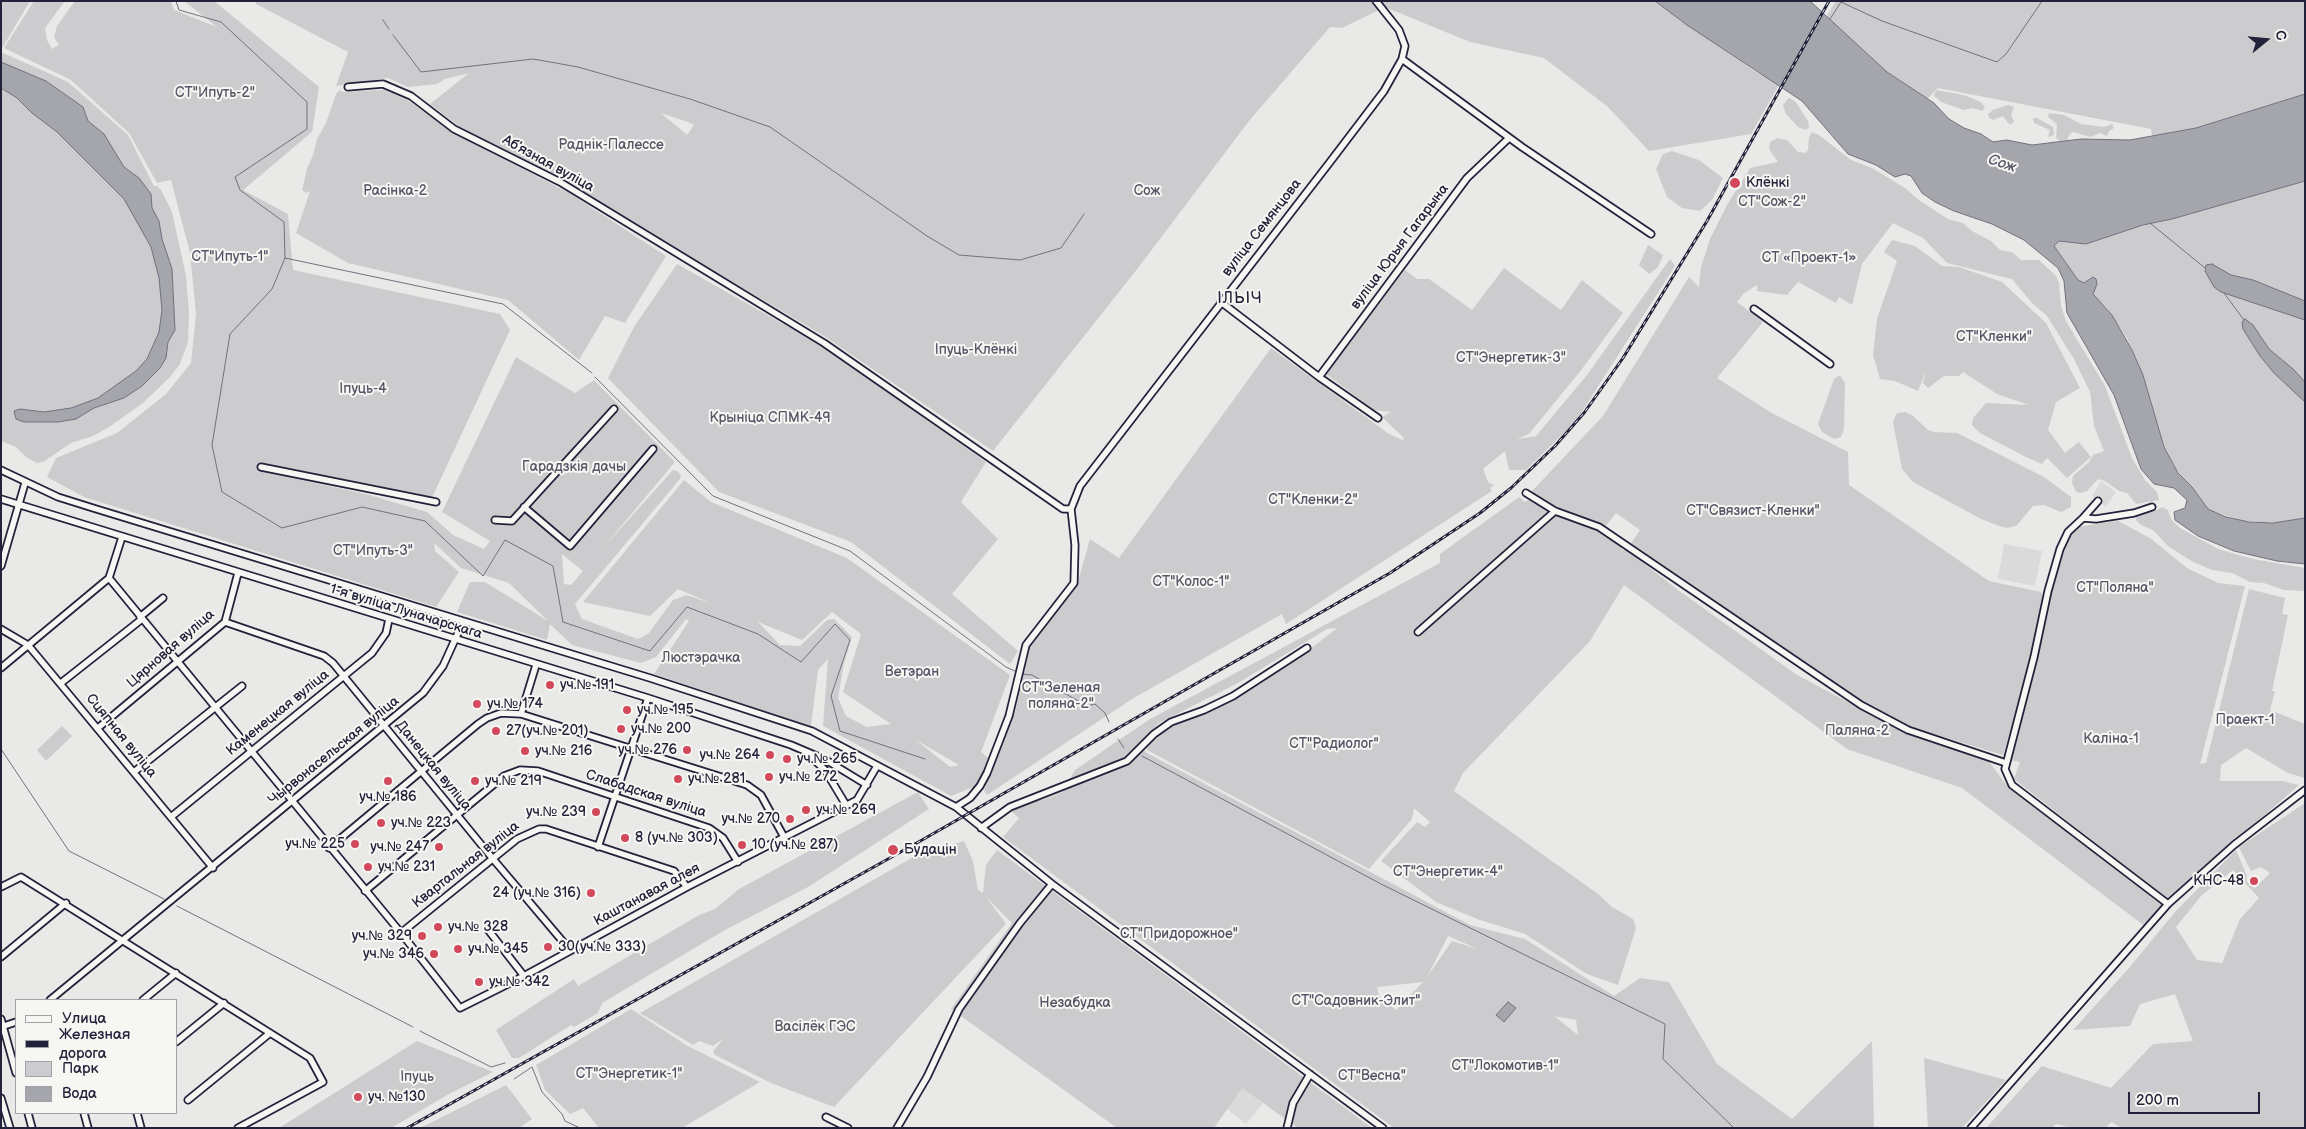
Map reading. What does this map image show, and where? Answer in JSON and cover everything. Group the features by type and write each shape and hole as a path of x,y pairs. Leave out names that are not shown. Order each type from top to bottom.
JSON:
{"street":[{"path":"1378,4 1399,30 1405,46 1402,59 1509,138 1651,234"},
{"name":"вуліца Семянцова","path":"956,807 970,798 980,786 987,773 1009,716 1026,645 1074,583 1075,545 1071,509 1080,486 1384,91 1402,59"},
{"name":"Абʼязная вуліца","path":"348,87 382,84 411,96 454,129 560,182 824,343 1063,509 1071,509"},
{"name":"вуліца Юрыя Гагарына","path":"1319,377 1467,178 1509,138"},
{"path":"1221,302 1319,377 1378,418"},
{"path":"1754,309 1830,364"},
{"path":"495,520 512,521 614,408"},
{"path":"524,507 570,546 653,449"},
{"path":"261,467 436,502"},
{"path":"1,470 25,483 93,508 650,678 812,731 956,807 1052,884 1383,1128"},
{"path":"1,566 25,483"},
{"path":"1526,493 1555,511 1599,527 1861,705 1908,730 2006,763"},
{"name":"1-я вуліца Луначарскага","path":"1,499 456,641 648,698 803,750 826,760 867,784"},
{"path":"2098,501 2069,529 2060,549 2005,769 2012,784 2168,904"},
{"path":"2082,518 2096,519 2134,513 2152,507"},
{"path":"1418,632 1555,511"},
{"path":"1,668 109,578 122,537"},
{"name":"Цярновая вуліца","path":"98,728 225,622 238,573"},
{"path":"109,578 401,933"},
{"path":"61,683 163,598"},
{"name":"Каменецкая вуліца","path":"171,817 378,646 386,633 389,619"},
{"name":"Данецкая вуліца","path":"225,622 324,656 333,663 570,950"},
{"name":"Чырвонасельская вуліца","path":"124,940 423,693 436,679 456,641 463,622"},
{"name":"Сцяпная вуліца","path":"1,629 28,645 213,868"},
{"path":"981,828 1010,807 1127,761 1154,734 1171,722 1204,710 1233,696 1307,648"},
{"path":"521,714 536,665"},
{"path":"134,772 214,706 242,686"},
{"path":"598,846 648,698"},
{"path":"330,848 487,718 501,713 521,714 747,785 761,795 784,837"},
{"path":"803,750 825,770 846,805"},
{"name":"Каштанавая алея","path":"401,933 460,1008 859,798 877,766"},
{"name":"Слабадская вуліца","path":"365,891 504,776 520,770 538,771 709,828 723,838 738,862"},
{"path":"1971,1128 2168,904 2234,845 2305,790"},
{"name":"Квартальная вуліца","path":"401,933 517,838 539,829 546,829 674,871 687,887"},
{"path":"1,887 21,877 66,903 310,1058 323,1082 238,1128"},
{"path":"897,1128 928,1077 959,1010 1020,923 1052,884"},
{"path":"1,957 66,903"},
{"path":"489,931 524,976"},
{"path":"51,999 124,940"},
{"path":"144,999 176,973"},
{"path":"178,1040 224,1003"},
{"path":"1,1019 15,1070"},
{"path":"2,1027 15,1022"},
{"path":"188,1100 270,1033"},
{"path":"1287,1128 1293,1104 1310,1074"},
{"path":"1,1098 10,1128"},
{"path":"28,1114 32,1128"},
{"path":"84,1114 88,1128"},
{"path":"137,1114 141,1128"},
{"path":"826,1117 848,1128"}],"shaded area":[{"path":"2101,481 2116,492 2106,507 2092,496"},
{"path":"2004,544 2042,551 2035,586 1998,579"},
{"path":"1242,1088 1263,1103 1246,1124 1227,1109"}],"green space":[{"path":"1,1 30,1 1,50"},
{"path":"34,1 65,1 45,28 47,40 52,49 59,45 54,37 57,26 75,1 171,1 174,10 217,27 184,1 214,1 319,87 312,132 243,190 288,214 293,270 500,314 510,330 429,504 296,479 366,494 427,512 453,535 484,549 490,541 442,512 516,357 575,393 594,380 675,462 602,549 673,470 681,475 680,479 575,604 582,619 638,639 649,633 673,600 687,595 713,604 678,589 650,616 583,602 684,480 711,502 847,558 1010,675 981,752 990,759 976,786 951,796 823,726 828,659 818,670 811,726 654,674 689,621 686,619 656,657 641,663 572,645 550,624 547,640 457,612 470,582 485,582 548,621 509,583 461,568 434,543 435,551 459,572 436,607 84,497 47,477 56,458 117,433 166,394 191,363 196,314 190,253 171,180 157,183 129,133 71,80 4,48","holes":["562,554 583,571 571,585 564,584","832,612 861,634 843,692 891,724 867,727 846,716 838,698 844,663 852,637 834,619 827,620 800,646 780,645 758,622 802,640","916,740 959,765 950,767"]},
{"path":"256,1 1655,1 1753,70 1779,85 1751,134 1649,151 1608,107 1544,58 1470,42 1385,7 1342,28 1330,27 1249,121 1138,268 993,451 824,336 591,198 460,127 430,104 469,73 445,79 437,84 408,87 388,78 336,86 348,52 256,4","holes":["661,113 694,125 687,135"]},
{"path":"1836,1 2305,1 2305,94 2196,128 2152,136 2151,129 1938,88 1927,99 1885,70 1826,17"},
{"path":"1,52 68,82 128,135 154,186 161,190 172,212 186,276 189,313 188,342 180,364 170,377 143,403 109,427 93,436 71,443 43,462 37,463 26,457 16,447 1,441"},
{"name":"Расінка-2","path":"340,90 342,92 384,90 409,101 451,132 569,193 666,256 625,323 605,316 579,360 508,300 348,263 296,233 310,191 306,193 302,190 307,169 317,139 326,123 336,94"},
{"path":"1936,90 1964,95 1981,102 1985,108 1982,111 1973,108 1964,110 1941,102 1934,96"},
{"path":"1789,98 1795,101 1808,121 1809,127 1806,130 1798,127 1786,114 1783,105"},
{"path":"2008,105 2014,107 2011,115 2014,121 2012,124 2009,124 2003,116 1993,120 1989,118 1988,114 1993,110"},
{"path":"2049,113 2064,115 2081,124 2104,127 2112,124 2114,128 2109,131 2107,136 2100,133 2091,137 2073,132 2067,140 2060,141 2056,138 2057,124 2048,117"},
{"path":"2033,118 2037,118 2053,127 2054,135 2048,137 2050,130 2034,123"},
{"path":"1812,132 1819,135 1851,160 1872,168 1905,188 1920,201 1948,219 1963,223 1972,231 1991,241 2000,250 2012,252 2021,260 2039,260 2056,276 2059,283 2061,306 2066,321 2105,386 2132,458 2145,480 2157,492 2159,500 2136,504 2127,493 2119,491 2105,481 2098,479 2087,491 2076,492 2072,483 2073,476 2089,462 2093,455 2104,451 2094,426 2090,392 2074,359 2047,316 2032,303 2012,279 1947,263 1923,238 1893,223 1862,264 1852,305 1839,297 1836,303 1798,282 1787,295 1757,291 1757,285 1743,294 1737,302 1763,322 1717,378 1770,412 1848,452 1849,485 1989,581 2041,592 2043,597 2032,658 2003,755 1910,727 1861,701 1631,543 1640,530 1616,513 1601,532 1620,544 1622,550 1627,550 1678,590 1797,675 1906,733 1987,759 2005,783 2164,904 2146,927 1962,788 1847,749 1624,585 1590,641 1463,773 1454,791 1598,894 1612,907 1633,919 1636,928 1618,985 1587,974 1525,934 1477,919 1436,902 1381,861 1417,822 1425,827 1430,822 1414,808 1412,819 1369,869 1147,750 1147,746 1163,730 1232,700 1313,647 1337,628 1327,629 1238,683 1159,723 1138,744 1147,753 1470,925 1525,939 1614,996 1640,978 1669,982 1717,1064 1792,1119 1872,1041 1874,1128 1394,1128 1003,837 1019,818 1011,811 1039,799 1042,800 1063,792 1075,770 1150,719 1440,563 1440,554 1519,497 1525,502 1535,496 1532,491 1603,416 1689,277 1699,287 1701,267 1710,239 1727,205 1750,168 1778,162 1769,149 1770,142 1777,138 1787,140 1798,152 1805,153 1808,150 1809,137","holes":["1448,936 1478,949 1452,941 1427,977","1423,982 1396,1010 1379,996 1377,987","1554,1016 1576,1020 1578,1035"]},
{"path":"1672,151 1699,160 1723,178 1712,200 1700,211 1682,208 1667,197 1656,169 1663,154"},
{"path":"2305,181 2305,518 2283,523 2241,521 2208,509 2175,468 2164,447 2143,375 2127,338 2106,307 2094,296 2092,291 2096,286 2093,277 2084,283 2078,280 2054,246 2059,241 2086,244 2143,225 2172,219"},
{"name":"СТ\"Кленки\"","path":"1892,240 1915,246 1942,266 1959,267 2002,282 2046,323 2080,388 2056,402 2048,430 2065,453 2079,442 2091,457 2067,478 2047,458 2042,464 2026,457 1980,433 1972,425 1973,418 1986,403 2029,405 1997,394 1963,372 1959,376 1944,376 1928,388 1923,383 1926,371 1918,391 1895,381 1880,379 1873,355 1877,319 1897,261 1884,252"},
{"path":"1648,245 1663,255 1658,267 1649,274 1639,265"},
{"path":"1670,259 1675,266 1576,421 1526,470 1509,470 1505,451 1483,469 1488,482 1494,485 1490,488 1492,491 1286,624 1282,614 1132,699 987,795 984,791 1015,712 1030,647 1077,585 1090,539 1119,558 1271,348 1389,434 1403,440 1404,438 1382,417 1391,412 1374,410 1326,374 1405,270 1417,279 1429,279 1472,310 1504,268 1561,310 1582,280 1623,313 1582,369 1529,434 1517,439 1536,436 1587,375"},
{"name":"Крыніца СПМК-49","path":"677,264 824,347 986,462 961,502 998,539 952,594 1018,651 1010,664 851,542 719,492 608,378 634,327"},
{"path":"1840,375 1845,383 1844,429 1841,437 1834,439 1822,432 1818,424 1834,379"},
{"path":"1905,412 1912,415 1928,430 1957,433 2044,477 2071,497 2071,507 2061,512 2044,505 2033,506 2017,525 2008,528 1981,519 1913,482 1902,469 1893,422 1897,413"},
{"path":"2162,507 2168,510 2171,519 2180,528 2218,549 2253,559 2305,568 2305,591 2284,590 2264,583 2250,582 2232,573 2212,570 2193,562 2168,546 2153,530 2141,525 2136,520 2136,515 2140,513 2153,512"},
{"name":"Каліна-1","path":"2118,521 2150,538 2187,568 2218,583 2245,586 2200,764 2206,763 2249,589 2285,598 2282,614 2288,615 2272,691 2275,691 2270,710 2305,724 2305,778 2288,773 2246,748 2221,765 2220,781 2282,781 2299,785 2168,900 2014,779 2020,762 2011,760 2052,590 2070,532 2077,527"},
{"path":"62,726 72,736 46,761 37,750"},
{"path":"918,792 929,809 808,887 725,930 602,1003 598,1013 574,1027 571,1025 519,1058 512,1058 496,1030 574,979 578,986 699,915 715,909 739,889"},
{"path":"2305,803 2305,1128 2122,1128 2111,1122 2106,1128 2073,1128 2056,1124 2052,1128 1986,1128 2042,1066 2111,1088 2153,1044 2193,1041 2175,994 2140,1004 2130,1026 2073,1030 2129,968 2175,912 2236,850 2247,876 2246,881 2255,888 2270,873 2261,867 2251,871 2239,847","holes":["2233,870 2259,898 2240,919 2222,963 2197,960 2176,927 2202,895"]},
{"path":"964,841 973,861 978,890 983,893 986,865 997,850 1372,1128 1298,1128 1242,1088 1214,1128 1117,1128 951,1009 1012,923 987,898 1006,924 834,1107 771,1083 715,1055 713,1051 724,1038 713,1046 699,1041 693,1045 640,1013 917,855"},
{"name":"СТ\"Энергетик-1\"","path":"631,1009 686,1045 760,1082 682,1128 599,1128 583,1108 570,1114 545,1090 536,1065"},
{"name":"Іпуць","path":"417,1041 493,1072 449,1094 391,1128 279,1128"},
{"path":"1924,1058 2006,1080 1962,1128 1928,1128"},
{"name":"Іпуць","path":"506,1085 532,1119 519,1128 420,1128"}],"water":[{"name":"Сож","path":"1655,1 1810,1 1887,72 1934,103 1949,119 1964,128 1981,134 1993,142 2007,140 2032,145 2081,139 2130,140 2196,128 2305,94 2305,181 2172,219 2143,225 2086,244 2059,241 2054,246 2078,280 2084,283 2093,277 2096,279 2097,284 2093,294 2112,315 2132,350 2143,375 2164,447 2178,473 2192,487 2208,509 2226,517 2249,522 2273,523 2305,518 2305,564 2277,561 2234,551 2198,536 2175,520 2174,512 2185,508 2187,500 2174,488 2154,484 2141,469 2114,395 2067,313 2064,281 2058,268 2024,240 1992,224 1954,211 1935,202 1922,193 1911,176 1905,174 1895,177 1876,165 1848,154 1802,101 1687,25"},
{"path":"1,62 46,81 83,107 88,121 104,134 124,167 139,178 151,194 152,208 159,221 162,239 172,269 175,330 168,342 166,358 160,368 142,386 124,398 94,408 76,419 58,422 24,422 16,419 14,411 20,409 44,412 71,408 98,398 136,371 147,359 159,332 162,310 159,278 151,247 124,199 57,132 32,113 17,98 1,88"},
{"path":"2212,264 2231,275 2253,280 2305,301 2305,320 2221,292 2214,287 2205,271 2206,265"},
{"path":"2245,319 2253,325 2269,349 2305,382 2305,402 2274,373 2260,356 2243,329 2242,322"},
{"path":"1508,1002 1516,1008 1504,1022 1496,1015"}],"waterway":[{"path":"176,1 179,10 221,22 307,102 307,129 235,177 240,190 284,222 285,258 272,289 230,334 212,445 222,492 282,528 362,507 425,521 483,576 505,540 553,566 563,622 650,651 687,607 758,634 801,662 835,624 850,640 831,696 840,731 925,759"},
{"path":"1830,19 1841,2 1882,21 1997,62 2006,54 2042,1"},
{"path":"383,20 389,29"},
{"path":"393,35 421,72 533,59 578,67 690,99 770,127 927,236 959,255 1020,260 1061,248 1084,214"},
{"path":"2150,223 2205,268"},
{"path":"285,258 503,304 592,373"},
{"path":"2224,293 2244,320"},
{"path":"595,377 713,496 850,551 1006,667 1017,672"},
{"path":"1021,674 1032,675 1087,706 1095,704 1105,713 1109,722"},
{"path":"1118,739 1124,748"},
{"path":"1,749 69,851 164,899"},
{"path":"1142,756 1381,884 1665,1024 1663,1059 1734,1128"},
{"path":"177,906 413,1027"},
{"path":"420,1031 491,1067 505,1063"},
{"path":"514,1079 532,1067 542,1092 562,1114 565,1121 580,1128"}],"railway":[{"path":"407,1128 922,840 1390,573 1480,513 1511,488 1555,446 1584,413 1623,358 1707,221 1829,1"}],"place":[{"name":"Клёнкі","path":"1735,183"},
{"name":"уч.№ 191","path":"550,685"},
{"name":"уч.№ 174","path":"477,704"},
{"name":"уч.№ 195","path":"627,710"},
{"name":"уч.№ 200","path":"621,729"},
{"name":"27(уч.№ 201)","path":"496,731"},
{"name":"уч.№ 276","path":"687,750"},
{"name":"уч.№ 216","path":"525,751"},
{"name":"уч.№ 264","path":"770,755"},
{"name":"уч.№ 265","path":"787,759"},
{"name":"уч.№ 272","path":"769,777"},
{"name":"уч.№ 281","path":"678,779"},
{"name":"уч.№ 186","path":"388,781"},
{"name":"уч.№ 219","path":"475,781"},
{"name":"уч.№ 269","path":"806,810"},
{"name":"уч.№ 239","path":"596,812"},
{"name":"уч.№ 270","path":"790,819"},
{"name":"уч.№ 223","path":"381,823"},
{"name":"8 (уч.№ 303)","path":"625,838"},
{"name":"уч.№ 225","path":"355,844"},
{"name":"10 (уч.№ 287)","path":"742,845"},
{"name":"уч.№ 247","path":"439,847"},
{"name":"Будацін","path":"893,850"},
{"name":"уч.№ 231","path":"368,867"},
{"name":"КНС-48","path":"2254,881"},
{"name":"24 (уч.№ 316)","path":"591,893"},
{"name":"уч.№ 328","path":"438,927"},
{"name":"уч.№ 329","path":"422,936"},
{"name":"30(уч.№ 333)","path":"548,947"},
{"name":"уч.№ 345","path":"458,949"},
{"name":"уч.№ 346","path":"434,954"},
{"name":"уч.№ 342","path":"479,982"},
{"name":"уч. №130","path":"358,1097"}],"district":[{"name":"ІЛЬІЧ","path":"1240,299"}],"park label":[{"name":"СТ\"Ипуть-2\"","path":"215,93"},
{"name":"Раднік-Палессе","path":"611,145"},
{"name":"СТ\"Сож-2\"","path":"1772,202"},
{"name":"СТ\"Ипуть-1\"","path":"230,257"},
{"name":"СТ «Проект-1»","path":"1809,258"},
{"name":"Іпуць-Клёнкі","path":"976,350"},
{"name":"СТ\"Энергетик-3\"","path":"1511,358"},
{"name":"Іпуць-4","path":"363,389"},
{"name":"Гарадзкія дачы","path":"574,467"},
{"name":"СТ\"Кленки-2\"","path":"1313,500"},
{"name":"СТ\"Связист-Кленки\"","path":"1753,511"},
{"name":"СТ\"Ипуть-3\"","path":"373,551"},
{"name":"СТ\"Колос-1\"","path":"1191,582"},
{"name":"СТ\"Поляна\"","path":"2115,588"},
{"name":"Люстэрачка","path":"701,658"},
{"name":"Ветэран","path":"912,672"},
{"name":"СТ\"Зеленая поляна-2\"","path":"1061,696"},
{"name":"Праект-1","path":"2245,720"},
{"name":"Паляна-2","path":"1857,731"},
{"name":"СТ\"Радиолог\"","path":"1334,744"},
{"name":"СТ\"Энергетик-4\"","path":"1448,872"},
{"name":"СТ\"Придорожное\"","path":"1179,934"},
{"name":"СТ\"Садовник-Элит\"","path":"1356,1001"},
{"name":"Незабудка","path":"1075,1003"},
{"name":"Васілёк ГЭС","path":"815,1027"},
{"name":"СТ\"Локомотив-1\"","path":"1505,1066"},
{"name":"СТ\"Весна\"","path":"1372,1076"}]}
